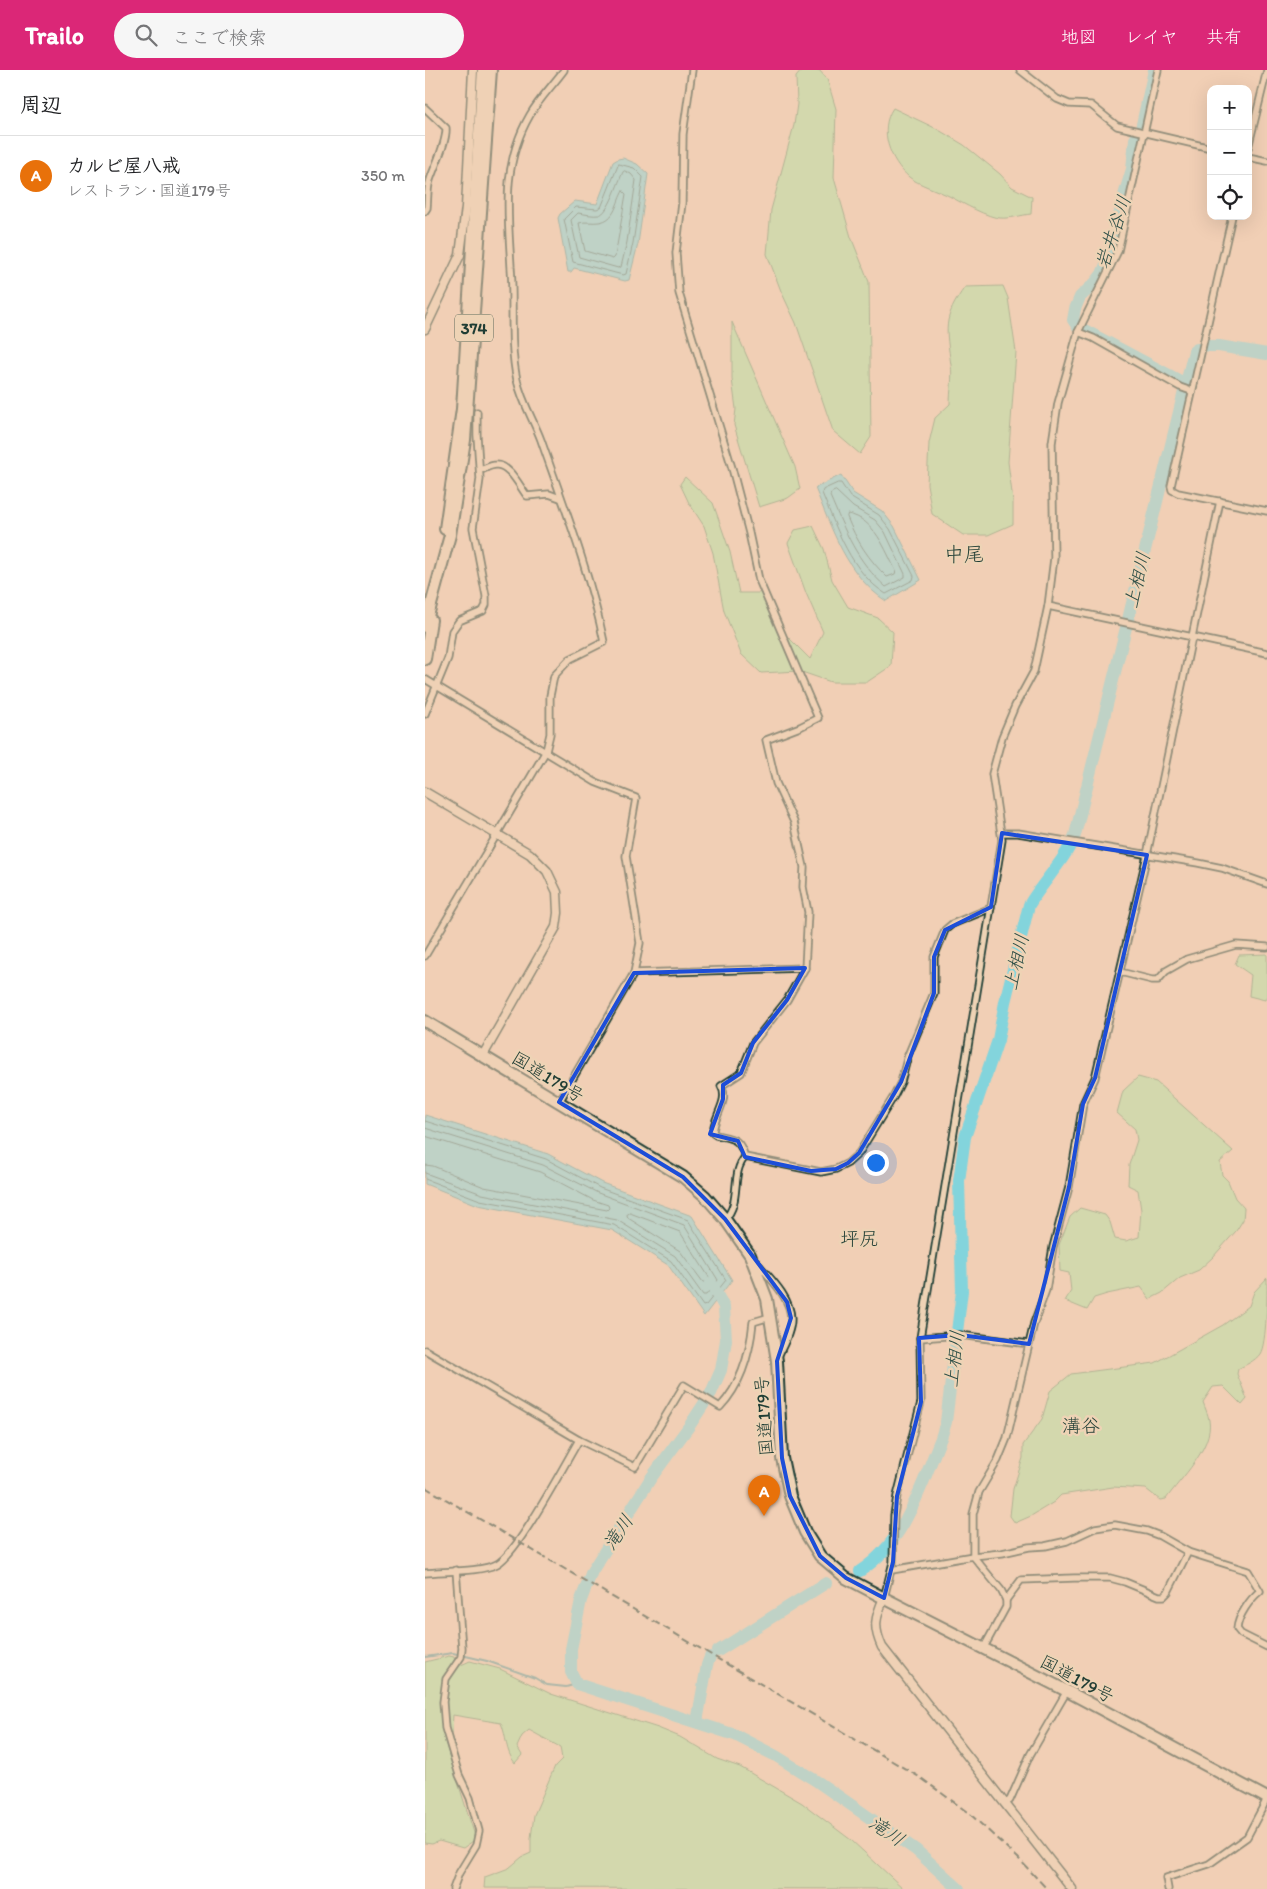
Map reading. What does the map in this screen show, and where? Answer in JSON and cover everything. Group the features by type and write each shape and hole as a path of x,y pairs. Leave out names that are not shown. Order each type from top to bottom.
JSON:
{"highway":[{"name":"374","path":"435,588 453,475 461,409 483,70"},
{"name":"374","path":"425,627 449,541 469,412 491,70"},
{"path":"425,613 435,588"},
{"path":"425,659 435,588"},
{"name":"国道179号","path":"425,1021 683,1177 705,1196 725,1219 750,1256 767,1299 777,1361 782,1458 790,1496 805,1532 820,1556 846,1578 1067,1691 1267,1798"}],"street":[{"path":"425,328 460,255 466,207 473,70"},
{"path":"425,956 546,751 550,734 550,696 555,676 570,659 604,642 597,606 539,434 523,402 517,379 512,342 512,270 507,187 512,163 524,127 541,99 564,70"},
{"path":"692,70 683,134 682,203 676,254 679,293 732,468 759,580 818,718 766,740 776,783 794,822 804,867 803,888 808,912 805,968 787,1000 753,1043 741,1072 721,1086 724,1093 723,1099 713,1127 713,1133 738,1141 745,1157 737,1175 733,1209 725,1219"},
{"path":"1020,70 1057,99 1069,104 1091,105 1117,126 1207,147"},
{"path":"1072,1889 882,1647 876,1634 875,1620 892,1570 897,1496 921,1402 920,1338 1002,833 992,783 993,774 1015,706 1034,671 1048,606 1054,558 1052,443 1058,403 1080,330 1117,251 1158,70"},
{"path":"1252,132 1267,70"},
{"path":"425,108 446,128 446,136 429,182 427,208 425,211"},
{"path":"1252,158 1267,161"},
{"path":"1231,220 1190,391 1171,486 1172,490 1178,493 1267,511"},
{"path":"1080,330 1180,388 1190,391"},
{"path":"425,714 448,658 452,631 459,621 483,611 486,605 473,528 480,479 477,412"},
{"path":"480,470 495,465 502,465 527,496 549,494 560,498"},
{"path":"983,1649 1006,1607 1006,1600 1001,1590 973,1556 973,1514 979,1492 998,1460 1007,1438 1034,1323 1046,1290 1053,1247 1069,1187 1083,1104 1095,1078 1147,855 1220,501"},
{"path":"1048,606 1267,653"},
{"path":"425,679 595,782 636,798 626,856 640,943 634,974 559,1102"},
{"path":"425,792 530,854 547,871 557,892 558,913 556,927 482,1057"},
{"path":"1002,833 1018,833 1069,841 1222,868 1267,884"},
{"path":"745,1157 821,1172 836,1169 848,1163 859,1153 901,1082 908,1055 934,993 934,957 945,930 952,924 991,908"},
{"path":"1120,972 1158,980 1166,971 1187,959 1236,945 1267,947"},
{"path":"634,974 805,968"},
{"path":"750,1256 773,1280 787,1302 791,1318 777,1361"},
{"path":"425,1350 579,1440 635,1467 685,1385 719,1407 731,1395 742,1374 751,1344 753,1322 770,1317"},
{"path":"920,1338 960,1335 1029,1344"},
{"path":"425,1573 488,1567 506,1558 522,1537 579,1440"},
{"path":"892,1570 1055,1544 1067,1541 1095,1528 1115,1525 1132,1528 1160,1536 1188,1552 1243,1569 1250,1573 1260,1591 1254,1596 1241,1617 1237,1629 1241,1634 1267,1647"},
{"path":"1006,1600 1021,1580 1075,1578 1117,1579 1159,1596 1164,1596 1168,1592 1188,1552"},
{"path":"453,1889 459,1873 476,1845 479,1831 470,1798 459,1775 445,1728 444,1689 446,1679 461,1656 462,1648 456,1570"},
{"path":"1005,1804 1010,1800 1030,1755 1067,1691"},
{"path":"1168,1889 1165,1878 1209,1864 1247,1837 1267,1798"}],"highlighted area":[{"path":"1002,833 1147,855 1095,1078 1083,1104 1069,1187 1029,1344 960,1335 919,1338 921,1402 897,1496 893,1562 884,1598 846,1578 820,1556 790,1496 782,1458 777,1361 791,1318 787,1302 725,1219 683,1177 559,1102 634,973 805,968 787,1000 753,1043 741,1073 723,1085 723,1099 710,1134 738,1141 745,1157 811,1171 836,1169 848,1163 859,1153 901,1082 934,993 934,957 945,930 991,907"}],"green space":[{"path":"802,70 819,70 827,79 836,109 834,178 851,237 869,282 871,437 860,454 833,431 796,323 767,254 771,210 794,125 797,104 796,77"},
{"path":"893,108 937,129 964,145 1000,174 1012,187 1032,197 1031,214 1004,218 989,216 909,177 896,163 888,145 887,126"},
{"path":"1003,286 1008,298 1016,352 1008,462 1013,501 1013,524 988,535 963,535 932,514 927,484 929,443 935,418 950,404 952,374 947,324 952,307 965,287"},
{"path":"732,322 795,467 800,489 788,498 759,507 734,425 736,409 732,379"},
{"path":"685,477 713,503 730,552 739,593 759,593 763,590 786,635 810,659 823,632 806,593 788,543 795,530 813,526 824,549 832,580 848,607 878,618 893,632 891,666 867,682 831,682 799,671 761,673 741,654 724,611 713,553 704,526 689,503 680,484"},
{"path":"1267,954 1267,995 1265,1000 1249,996 1251,975 1235,964 1239,955"},
{"path":"1138,1077 1156,1082 1233,1151 1220,1162 1222,1175 1228,1181 1235,1198 1244,1208 1243,1220 1236,1231 1199,1270 1180,1278 1162,1293 1150,1299 1141,1287 1107,1294 1094,1298 1087,1310 1065,1301 1071,1291 1069,1273 1060,1271 1059,1245 1070,1217 1080,1208 1105,1215 1110,1222 1115,1239 1126,1241 1139,1237 1141,1210 1138,1190 1128,1185 1129,1165 1137,1140 1135,1129 1117,1113 1123,1091"},
{"path":"1267,1278 1266,1317 1262,1348 1260,1354 1255,1359 1238,1369 1237,1374 1247,1399 1242,1405 1223,1386 1213,1387 1203,1402 1209,1420 1206,1441 1195,1462 1166,1499 1160,1500 1146,1489 1113,1487 1061,1495 1054,1502 1031,1516 1015,1523 1010,1516 1013,1489 1023,1458 1023,1445 1042,1419 1050,1391 1071,1374 1155,1363 1223,1325 1249,1306 1254,1292"},
{"path":"449,1656 454,1657 455,1662 461,1665 470,1661 500,1669 551,1694 658,1728 680,1737 717,1759 740,1767 802,1803 851,1840 904,1889 484,1888 485,1877 509,1868 522,1857 531,1853 534,1815 555,1766 562,1759 560,1747 529,1730 522,1736 517,1747 522,1755 515,1763 509,1754 501,1723 453,1715 452,1732 445,1742 476,1839 463,1848 439,1841 432,1844 425,1843 425,1662"}],"water":[{"path":"623,158 637,164 648,174 638,244 629,280 625,281 574,268 571,272 568,272 558,218 575,201 597,204 613,162"},
{"path":"841,475 853,493 882,511 894,526 921,580 886,601 872,591 861,579 842,551 815,488"},
{"path":"425,1115 548,1154 602,1183 692,1216 732,1280 704,1316 668,1265 612,1230 478,1205 425,1184"}],"waterway":[{"name":"岩井谷川","path":"1154,70 1141,129 1135,139 1132,169 1122,202 1113,247 1102,274 1080,297 1073,320 1077,326 1186,384"},
{"name":"上相川","path":"1209,346 1267,354"},
{"name":"上相川","path":"860,1571 876,1559 901,1529 919,1493 946,1422 962,1291 959,1181 965,1137 998,1040 1005,1002 1029,905 1066,854 1075,835 1194,351 1197,349"},
{"name":"滝川","path":"711,1283 724,1307 726,1340 721,1370 711,1393 651,1478 592,1571 581,1600 571,1649 571,1672 577,1684 735,1735 776,1756 818,1782 916,1850 959,1889"},
{"name":"上相川","path":"718,1651 826,1583"},
{"path":"425,1657 453,1653 487,1661 535,1678 547,1685 566,1687 577,1684"},
{"name":"上相川","path":"697,1722 710,1657"}],"railway":[{"path":"425,1487 921,1778 970,1814 1018,1858 1047,1889"}],"place":[{"name":"カルビ屋八戒","path":"764,1516"}],"district":[{"name":"中尾","path":"964,554"},
{"name":"坪尻","path":"859,1238"},
{"name":"溝谷","path":"1081,1425"}]}
